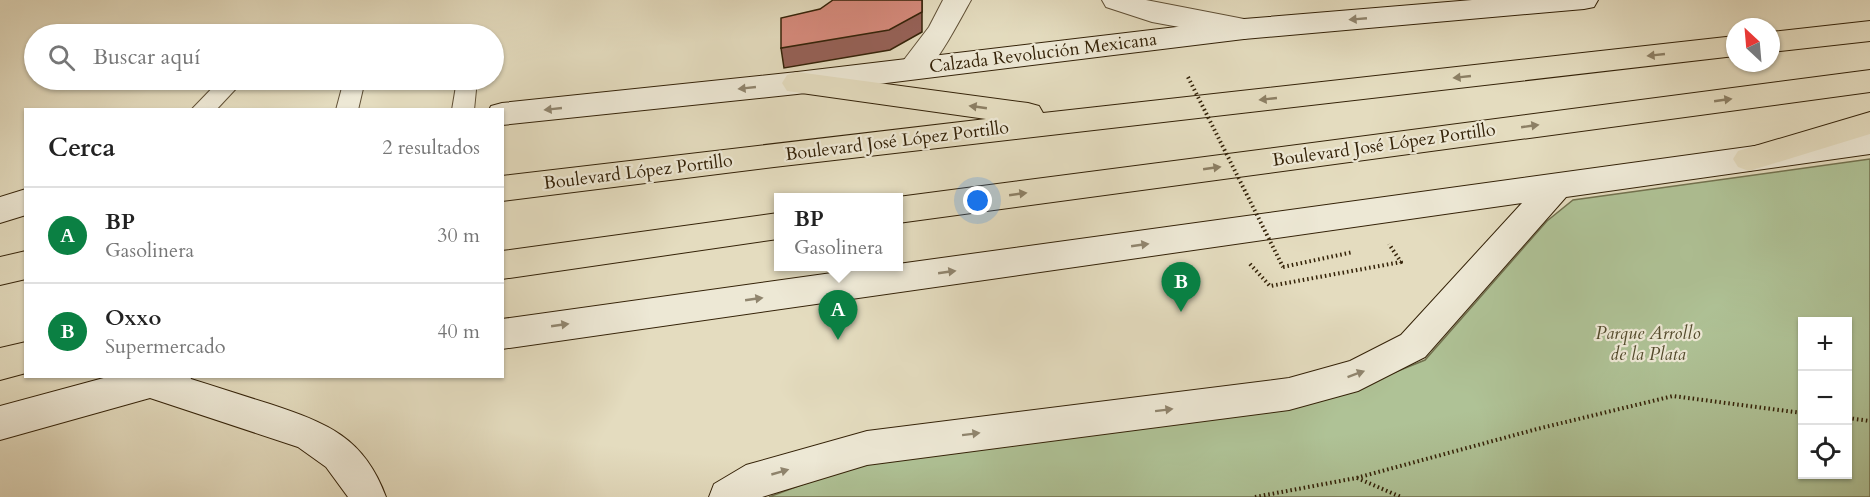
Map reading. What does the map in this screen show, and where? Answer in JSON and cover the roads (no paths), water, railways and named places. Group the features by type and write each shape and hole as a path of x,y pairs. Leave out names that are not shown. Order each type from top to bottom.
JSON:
{"main road":[{"path":"1780,41 1870,31"},
{"name":"Boulevard José López Portillo","path":"774,155 1726,47"},
{"name":"Boulevard José López Portillo","path":"903,209 1870,81"},
{"path":"797,83 1078,120"},
{"path":"1749,159 1870,123"},
{"name":"Boulevard López Portillo","path":"504,189 774,155"},
{"path":"504,265 774,227"},
{"path":"0,272 24,266"},
{"path":"0,364 24,358"}],"street":[{"path":"912,69 940,32 957,0"},
{"path":"1116,0 1152,12 1244,29"},
{"name":"Calzada Revolución Mexicana","path":"504,114 797,83 1244,29 1584,0"},
{"path":"504,333 1870,142"},
{"path":"728,497 759,478 867,448 1288,394 1358,375 1413,346 1557,186"},
{"path":"0,210 24,203"},
{"path":"0,423 150,382 179,378"},
{"path":"150,382 309,434 339,455 362,483 367,497"}],"lane":[{"path":"204,108 223,90"},
{"path":"347,108 352,90"},
{"path":"463,108 466,90"}],"place":[{"name":"Oxxo","path":"1181,312"},
{"name":"BP","path":"838,340"}],"park label":[{"name":"Parque Arrollo de la Plata","path":"1648,343"}]}
